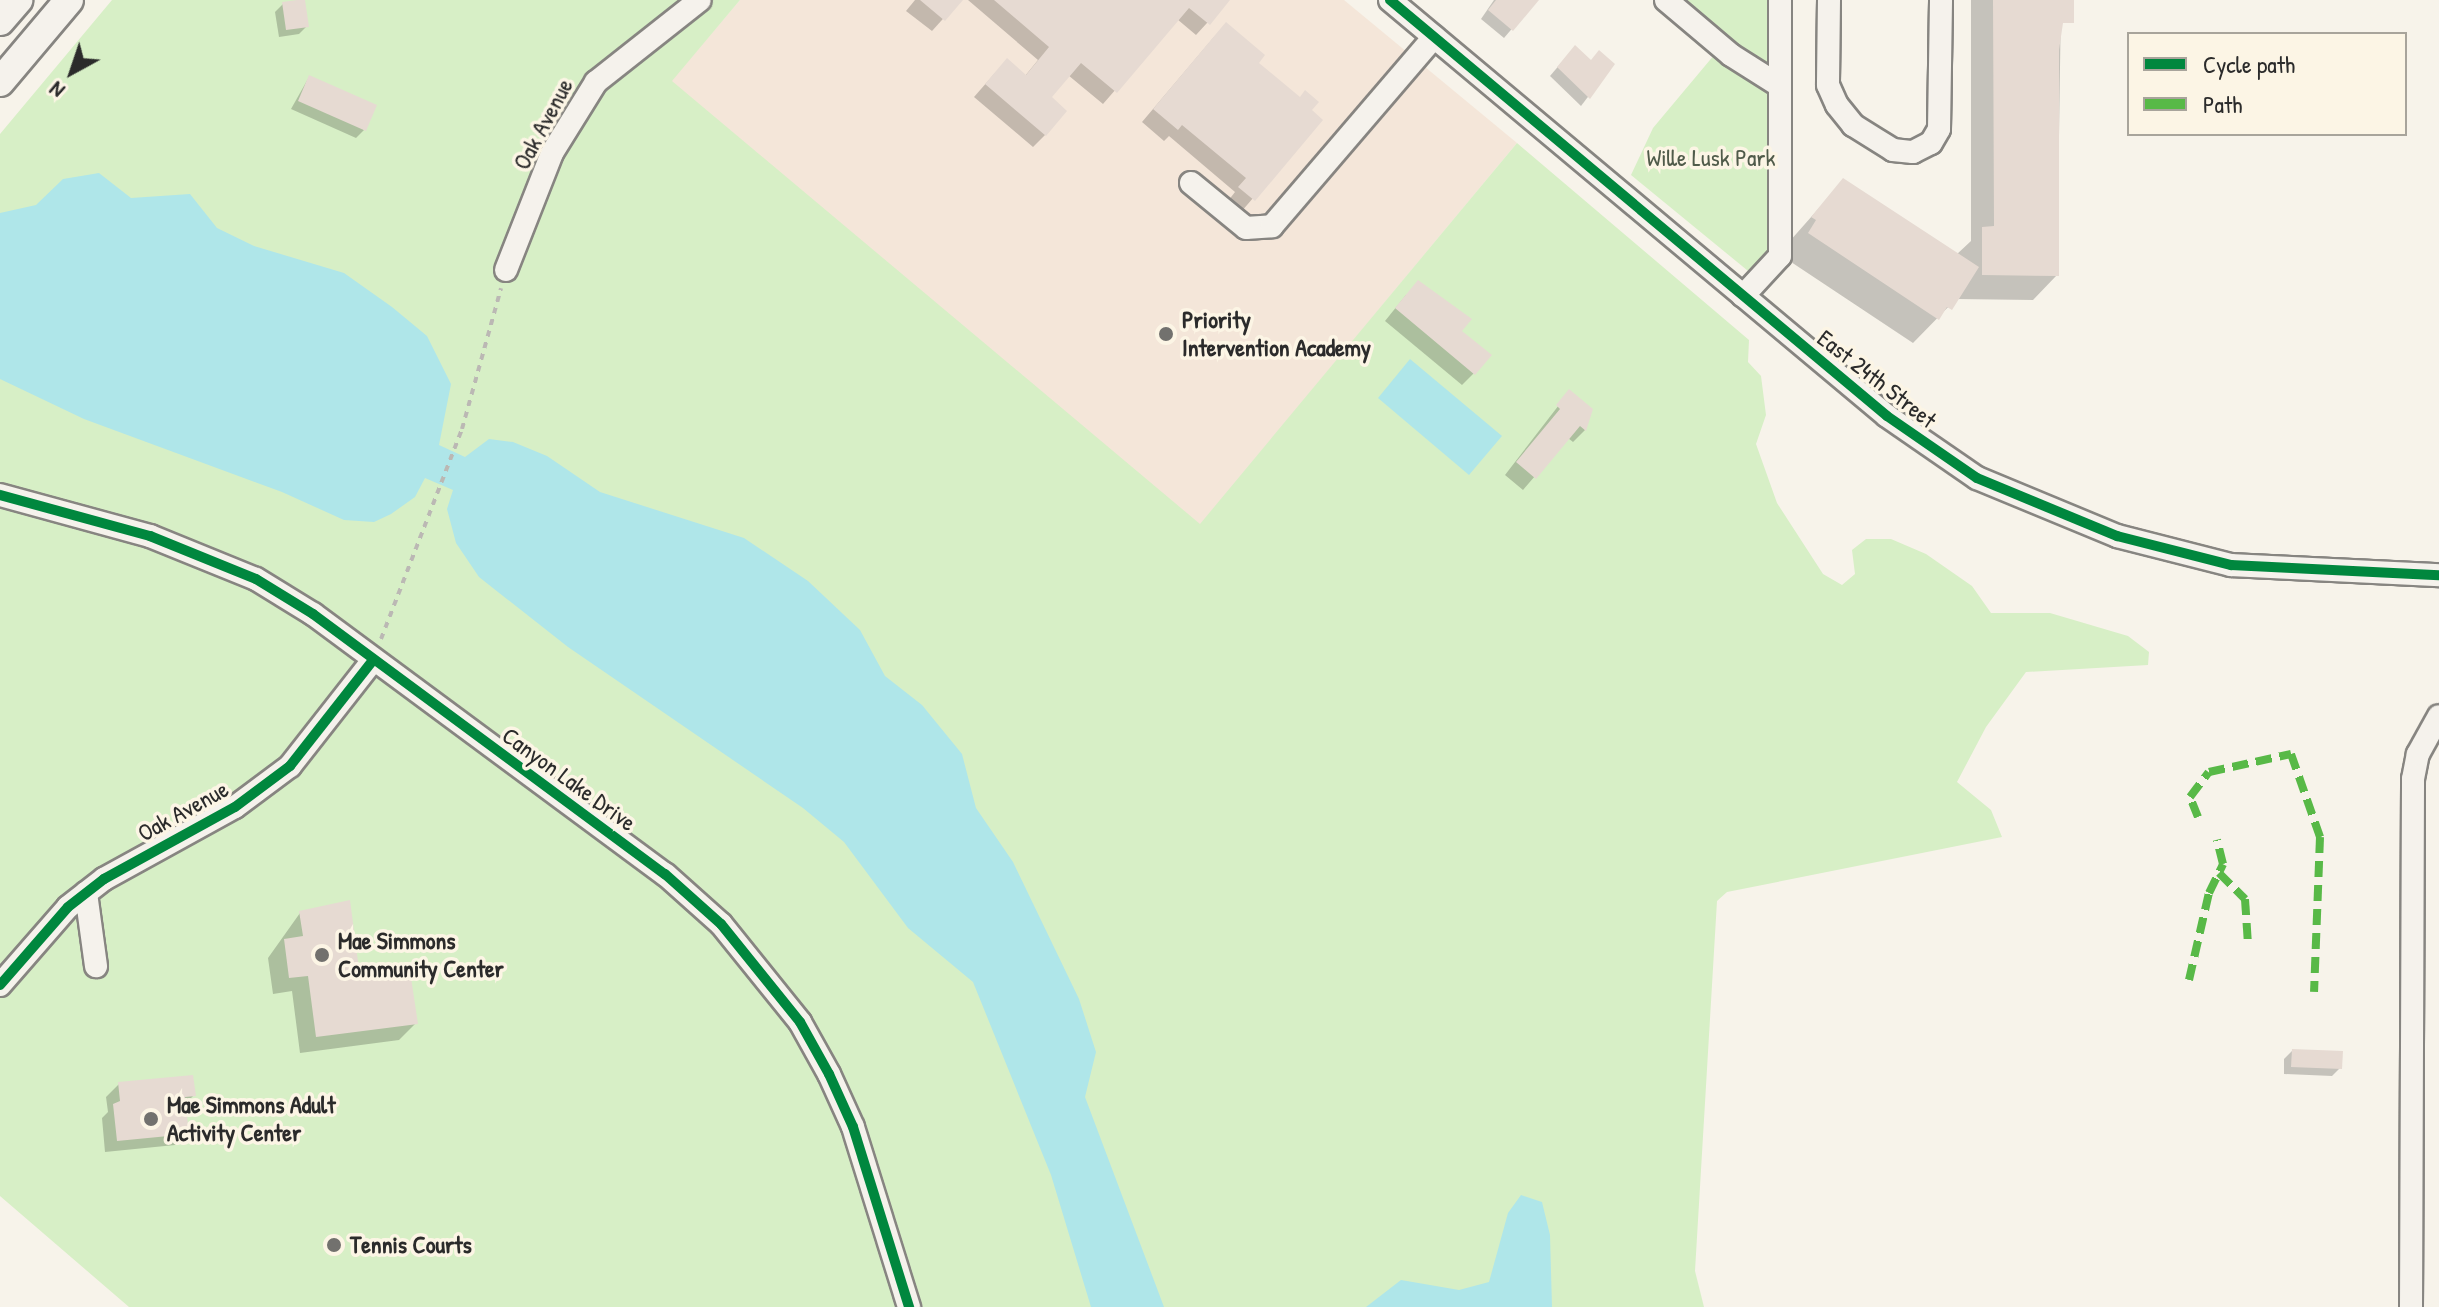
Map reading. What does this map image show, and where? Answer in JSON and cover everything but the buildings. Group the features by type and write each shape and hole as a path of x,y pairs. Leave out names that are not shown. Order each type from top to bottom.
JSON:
{"main road":[{"path":"0,21 18,0"},
{"path":"0,82 69,0"}],"street":[{"name":"Oak Avenue","path":"506,270 552,153 596,82 700,0"},
{"name":"East 24th Street","path":"1390,0 1887,416 1977,478 2070,520 2176,554 2231,565 2338,574 2439,575"},
{"path":"1666,0 1731,55 1780,86"},
{"path":"1743,296 1780,256 1780,0"},
{"path":"1829,0 1828,85 1837,105 1853,125 1893,150 1913,152 1931,143 1939,129 1941,0"},
{"path":"1191,183 1246,228 1272,226 1434,37"},
{"name":"Canyon Lake Drive","path":"0,495 210,557 313,614 665,874 721,924 800,1022 853,1127 909,1307"},
{"name":"Oak Avenue","path":"0,985 37,940 86,893 148,853 235,807 278,776 318,737 373,660"},
{"path":"2411,1307 2413,779 2418,754 2439,716"},
{"path":"86,893 96,966"}],"path":[{"path":"373,660 453,450 506,270"}],"shaded area":[{"name":"Priority Intervention Academy","path":"740,0 1344,0 1517,143 1200,525 671,81"}],"green space":[{"path":"112,0 740,0 672,81 1200,524 1517,143 1749,340 1748,362 1761,376 1766,415 1756,444 1777,503 1823,574 1842,585 1855,574 1852,550 1866,539 1891,539 1926,554 1972,586 1991,613 2050,613 2128,636 2149,652 2148,665 2026,672 1986,727 1957,782 1991,810 2002,837 1727,892 1717,901 1695,1271 1704,1307 129,1307 0,1196 0,134"},
{"name":"Wille Lusk Park","path":"1676,0 1775,0 1775,248 1753,275 1631,175 1653,128 1725,42"}],"water":[{"path":"99,173 131,198 190,194 217,228 254,246 344,273 392,307 427,336 451,384 439,445 465,457 489,439 513,442 547,456 600,492 744,538 808,581 860,630 885,676 922,705 962,754 976,808 1013,862 1079,999 1096,1052 1085,1097 1164,1307 1091,1307 1051,1175 973,982 908,928 844,842 803,808 568,647 479,577 456,543 447,509 453,490 425,478 415,497 391,514 374,522 344,520 282,492 84,419 0,379 0,213 36,205 63,179"},
{"path":"1410,359 1502,436 1469,475 1378,398"},
{"path":"1521,1195 1542,1202 1550,1235 1552,1307 1366,1307 1401,1280 1459,1290 1489,1282 1508,1213"}],"marked path":[{"path":"2198,817 2190,797 2209,772 2291,754 2320,837 2314,992"},
{"path":"2189,980 2209,893 2223,864 2217,840"},
{"path":"2219,873 2245,899 2248,944"}],"cycle path":[{"path":"1390,0 1887,416 1977,478 2117,536 2231,565 2439,575"},
{"path":"0,495 150,536 256,579 313,614 665,874 721,924 800,1022 829,1074 853,1127 909,1307"},
{"path":"0,985 68,907 104,879 235,807 290,766 373,660"}],"place":[{"name":"Priority Intervention Academy","path":"1166,334"},
{"name":"Mae Simmons Community Center","path":"322,955"},
{"name":"Mae Simmons Adult Activity Center","path":"151,1119"},
{"name":"Tennis Courts","path":"334,1245"}]}
